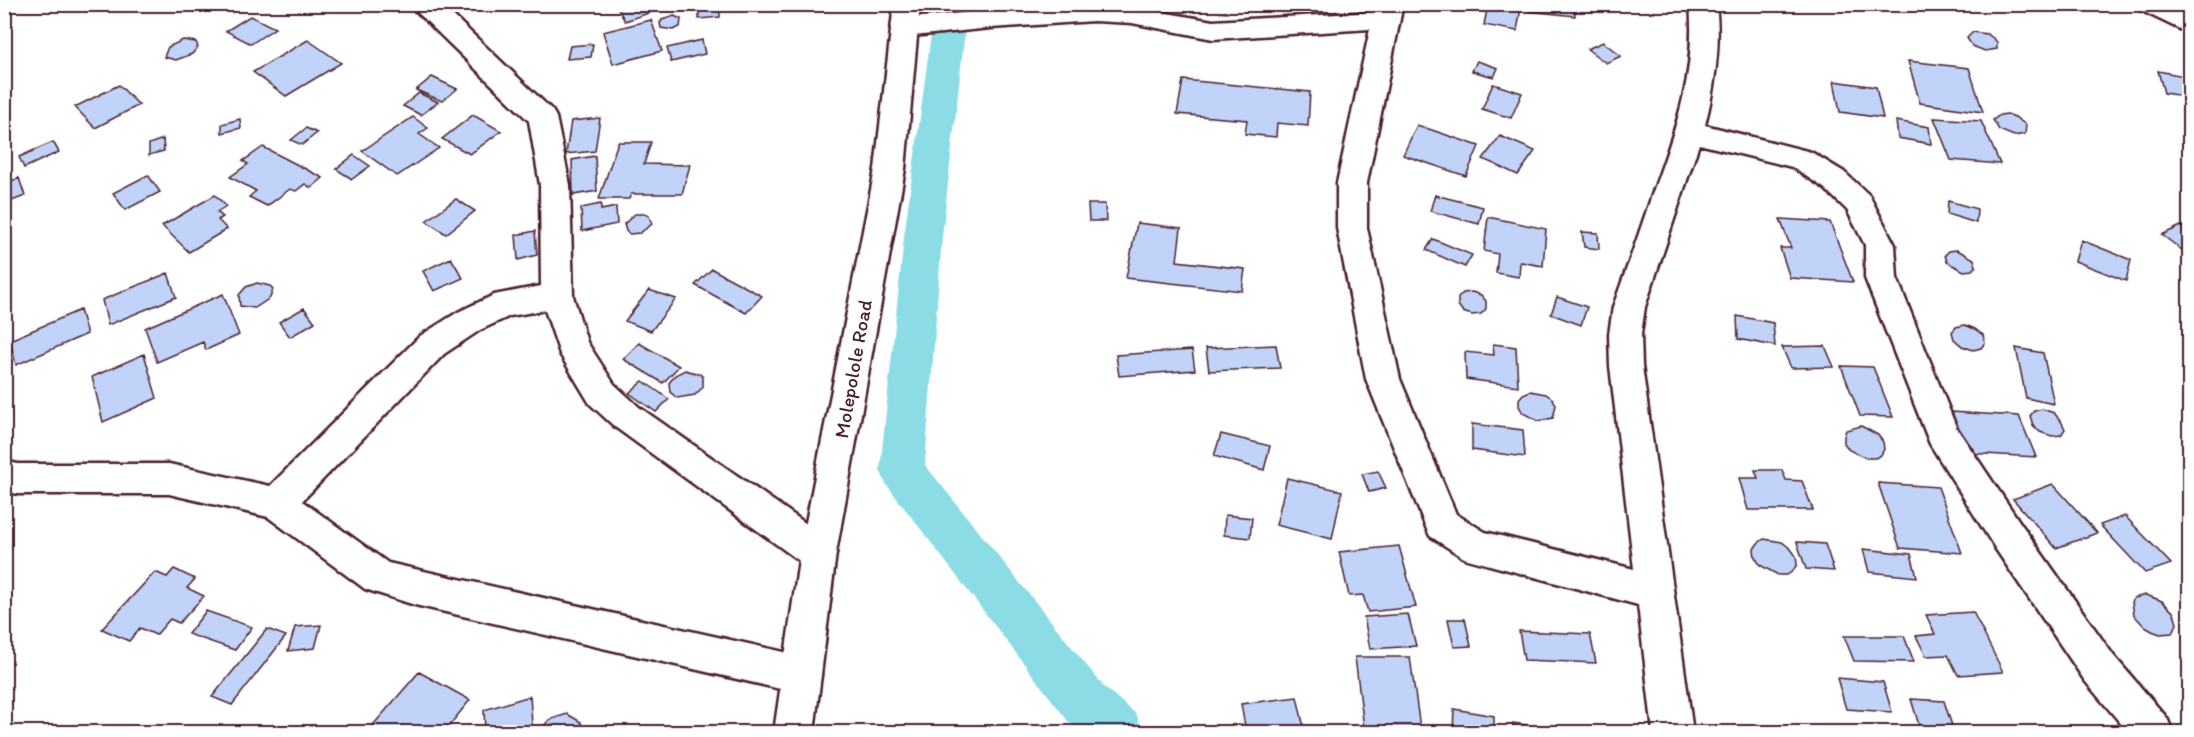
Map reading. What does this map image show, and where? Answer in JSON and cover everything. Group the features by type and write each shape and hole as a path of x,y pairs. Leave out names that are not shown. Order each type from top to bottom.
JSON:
{"street":[{"path":"422,4 429,8 542,117 555,185 557,296 572,345 602,394 627,417 819,553"},
{"path":"1673,732 1626,366 1625,334 1629,307 1689,131 1701,87 1705,24 1703,4"},
{"path":"2149,4 2190,26"},
{"path":"905,16 991,19 1094,13 1132,15 1213,30 1387,12 1353,183 1352,228 1383,379 1443,525 1477,546 1655,592"},
{"name":"Molepolole Road","path":"794,732 819,553 890,169 905,16"},
{"path":"1689,131 1801,159 1834,180 1858,203 1880,245 1881,278 1942,434 2098,668 2153,732"},
{"path":"277,503 432,345 469,321 505,304 557,296"},
{"path":"4,476 18,479 169,479 277,503 378,577 426,591 802,675"}],"building":[{"path":"632,4 661,4 663,8 625,21 618,9"},
{"path":"720,4 720,17 699,19 699,6"},
{"path":"1488,4 1521,8 1517,31 1484,25"},
{"path":"1528,4 1574,4 1575,16 1528,11"},
{"path":"250,16 275,28 251,44 226,31"},
{"path":"674,16 681,19 680,27 673,30 661,28 662,20"},
{"path":"651,20 662,51 613,64 603,32"},
{"path":"1973,32 1987,34 1993,38 1997,42 1997,49 1985,51 1972,46 1967,38"},
{"path":"183,40 196,42 198,47 192,54 176,60 164,57 168,47"},
{"path":"308,40 341,63 286,96 253,72"},
{"path":"702,40 705,54 671,62 667,48"},
{"path":"1603,42 1621,56 1606,63 1587,49"},
{"path":"593,44 591,57 567,59 570,46"},
{"path":"1477,61 1498,68 1494,77 1472,71"},
{"path":"1908,61 1969,68 1983,112 1920,103"},
{"path":"2158,71 2190,77 2190,97 2164,93"},
{"path":"432,77 457,89 442,101 416,90"},
{"path":"1183,80 1310,92 1308,126 1277,123 1276,137 1245,134 1247,120 1177,114"},
{"path":"1834,81 1876,87 1883,118 1840,112"},
{"path":"1493,84 1522,93 1511,118 1482,109"},
{"path":"119,85 139,105 95,128 75,107"},
{"path":"419,93 438,102 421,115 403,106"},
{"path":"2007,114 2026,125 2025,134 2014,136 1999,130 1993,120 2000,115"},
{"path":"473,115 501,131 470,154 442,139"},
{"path":"413,117 428,128 419,134 439,148 397,176 362,151"},
{"path":"600,118 595,151 566,154 571,121"},
{"path":"1934,118 1981,121 2000,164 1951,160"},
{"path":"240,119 241,128 222,133 222,124"},
{"path":"1896,121 1929,127 1931,144 1898,138"},
{"path":"1417,125 1479,146 1466,176 1403,155"},
{"path":"306,128 317,133 302,145 291,140"},
{"path":"1500,136 1535,151 1518,175 1483,159"},
{"path":"163,139 164,151 149,155 149,144"},
{"path":"53,142 59,152 24,168 19,157"},
{"path":"618,142 651,142 644,164 690,165 682,194 631,194 629,199 599,199"},
{"path":"263,147 323,178 311,188 305,184 296,191 290,189 267,206 249,197 256,191 230,177 248,164 243,161"},
{"path":"354,155 370,166 352,179 336,169"},
{"path":"595,156 597,191 573,195 572,160"},
{"path":"148,175 160,192 125,210 113,193"},
{"path":"19,178 25,196 4,204 4,184"},
{"path":"215,195 226,206 217,212 223,217 218,220 227,229 189,252 162,226"},
{"path":"1435,195 1483,207 1479,224 1430,211"},
{"path":"456,199 475,211 446,234 426,221"},
{"path":"1948,201 1977,209 1976,223 1947,214"},
{"path":"601,204 601,210 616,207 617,224 582,231 581,208"},
{"path":"1088,204 1105,204 1106,221 1089,221"},
{"path":"635,214 649,216 652,224 640,233 629,234 624,224"},
{"path":"1488,217 1546,229 1543,266 1520,262 1519,277 1496,273 1498,254 1484,251"},
{"path":"1780,219 1830,222 1853,282 1790,278 1780,248 1791,248"},
{"path":"1137,223 1181,228 1177,261 1245,269 1242,291 1126,278"},
{"path":"2181,226 2190,233 2190,256 2162,235"},
{"path":"535,231 537,255 518,260 516,235"},
{"path":"1582,232 1598,233 1599,249 1584,247"},
{"path":"1433,239 1472,255 1465,267 1426,250"},
{"path":"2081,240 2131,260 2126,281 2075,261"},
{"path":"1957,250 1974,259 1976,266 1972,270 1964,271 1947,262 1945,255 1949,251"},
{"path":"451,258 463,278 434,291 423,271"},
{"path":"712,269 762,296 746,313 695,285"},
{"path":"168,273 176,297 108,325 102,300"},
{"path":"257,283 273,289 270,298 255,308 240,306 239,295 246,287"},
{"path":"649,290 676,299 651,331 625,321"},
{"path":"1472,292 1481,295 1486,301 1486,309 1481,314 1472,315 1463,312 1458,305 1458,298 1463,293"},
{"path":"223,294 239,335 206,350 203,342 157,362 145,328"},
{"path":"1557,297 1587,307 1581,325 1551,314"},
{"path":"304,308 315,322 290,337 279,322"},
{"path":"80,310 87,334 16,365 10,340"},
{"path":"1737,316 1773,323 1775,346 1738,339"},
{"path":"1965,325 1983,335 1985,343 1981,348 1973,350 1962,346 1954,339 1952,332 1956,327"},
{"path":"639,343 679,366 663,383 623,359"},
{"path":"1493,344 1516,347 1518,386 1466,379 1465,352 1494,355"},
{"path":"1276,345 1280,368 1209,371 1206,348"},
{"path":"1825,346 1834,367 1791,368 1782,347"},
{"path":"2016,348 2043,353 2054,404 2026,398"},
{"path":"1192,350 1195,370 1119,376 1116,355"},
{"path":"144,354 157,398 103,422 92,377"},
{"path":"1841,366 1873,367 1893,417 1860,416"},
{"path":"685,370 700,374 703,377 703,387 695,395 677,398 670,392 669,383 675,375"},
{"path":"643,381 669,399 656,412 629,393"},
{"path":"1530,391 1546,394 1553,399 1556,405 1553,418 1538,421 1523,413 1519,406 1519,399"},
{"path":"2042,409 2054,413 2061,421 2065,429 2061,435 2052,436 2040,432 2033,425 2030,416 2034,411"},
{"path":"1951,412 2019,416 2036,457 1967,453"},
{"path":"1472,424 1523,430 1525,457 1472,450"},
{"path":"1861,426 1878,435 1883,442 1884,449 1881,455 1866,458 1849,450 1844,443 1846,430"},
{"path":"1221,434 1270,446 1264,470 1214,456"},
{"path":"1755,470 1782,470 1786,480 1802,481 1813,510 1748,510 1739,478 1758,478"},
{"path":"1378,471 1386,488 1369,492 1362,474"},
{"path":"1287,478 1342,491 1332,539 1276,525"},
{"path":"1878,483 1938,487 1962,553 1900,548"},
{"path":"2053,484 2097,533 2056,548 2013,499"},
{"path":"1225,515 1252,518 1250,538 1224,535"},
{"path":"2125,516 2171,564 2145,573 2100,525"},
{"path":"1764,539 1782,542 1791,549 1796,556 1797,564 1793,571 1787,575 1778,575 1760,565 1755,557 1754,549"},
{"path":"1797,542 1825,544 1834,571 1806,569"},
{"path":"1399,546 1416,607 1368,612 1363,595 1349,596 1339,552"},
{"path":"1863,549 1911,554 1917,577 1869,572"},
{"path":"174,569 195,579 187,588 204,596 179,623 170,619 156,635 140,628 129,641 102,629 155,572 167,577"},
{"path":"2146,595 2162,601 2174,613 2177,624 2172,633 2160,634 2152,631 2134,615 2132,602 2134,598"},
{"path":"206,611 252,627 235,650 188,634"},
{"path":"1973,612 2003,672 1958,675 1948,655 1926,656 1916,636 1935,634 1926,615"},
{"path":"1408,614 1416,646 1370,649 1364,617"},
{"path":"1448,619 1465,619 1471,646 1454,647"},
{"path":"321,625 315,648 288,651 295,627"},
{"path":"267,629 286,636 232,705 212,697"},
{"path":"1519,631 1590,634 1596,663 1524,660"},
{"path":"1844,636 1904,636 1914,662 1854,661"},
{"path":"1355,657 1410,657 1420,728 1364,728"},
{"path":"419,672 470,700 444,732 367,732"},
{"path":"1837,678 1883,682 1892,712 1846,709"},
{"path":"530,696 532,724 505,732 485,732 484,710"},
{"path":"1297,697 1305,732 1246,732 1241,704"},
{"path":"1911,699 1944,701 1954,732 1921,732"},
{"path":"1454,709 1494,716 1494,732 1453,732"},
{"path":"567,714 581,722 583,732 539,732 549,720"},
{"path":"1513,723 1574,732 1514,732"}],"waterway":[{"path":"952,4 923,237 902,470 1086,704 1118,732"}]}
